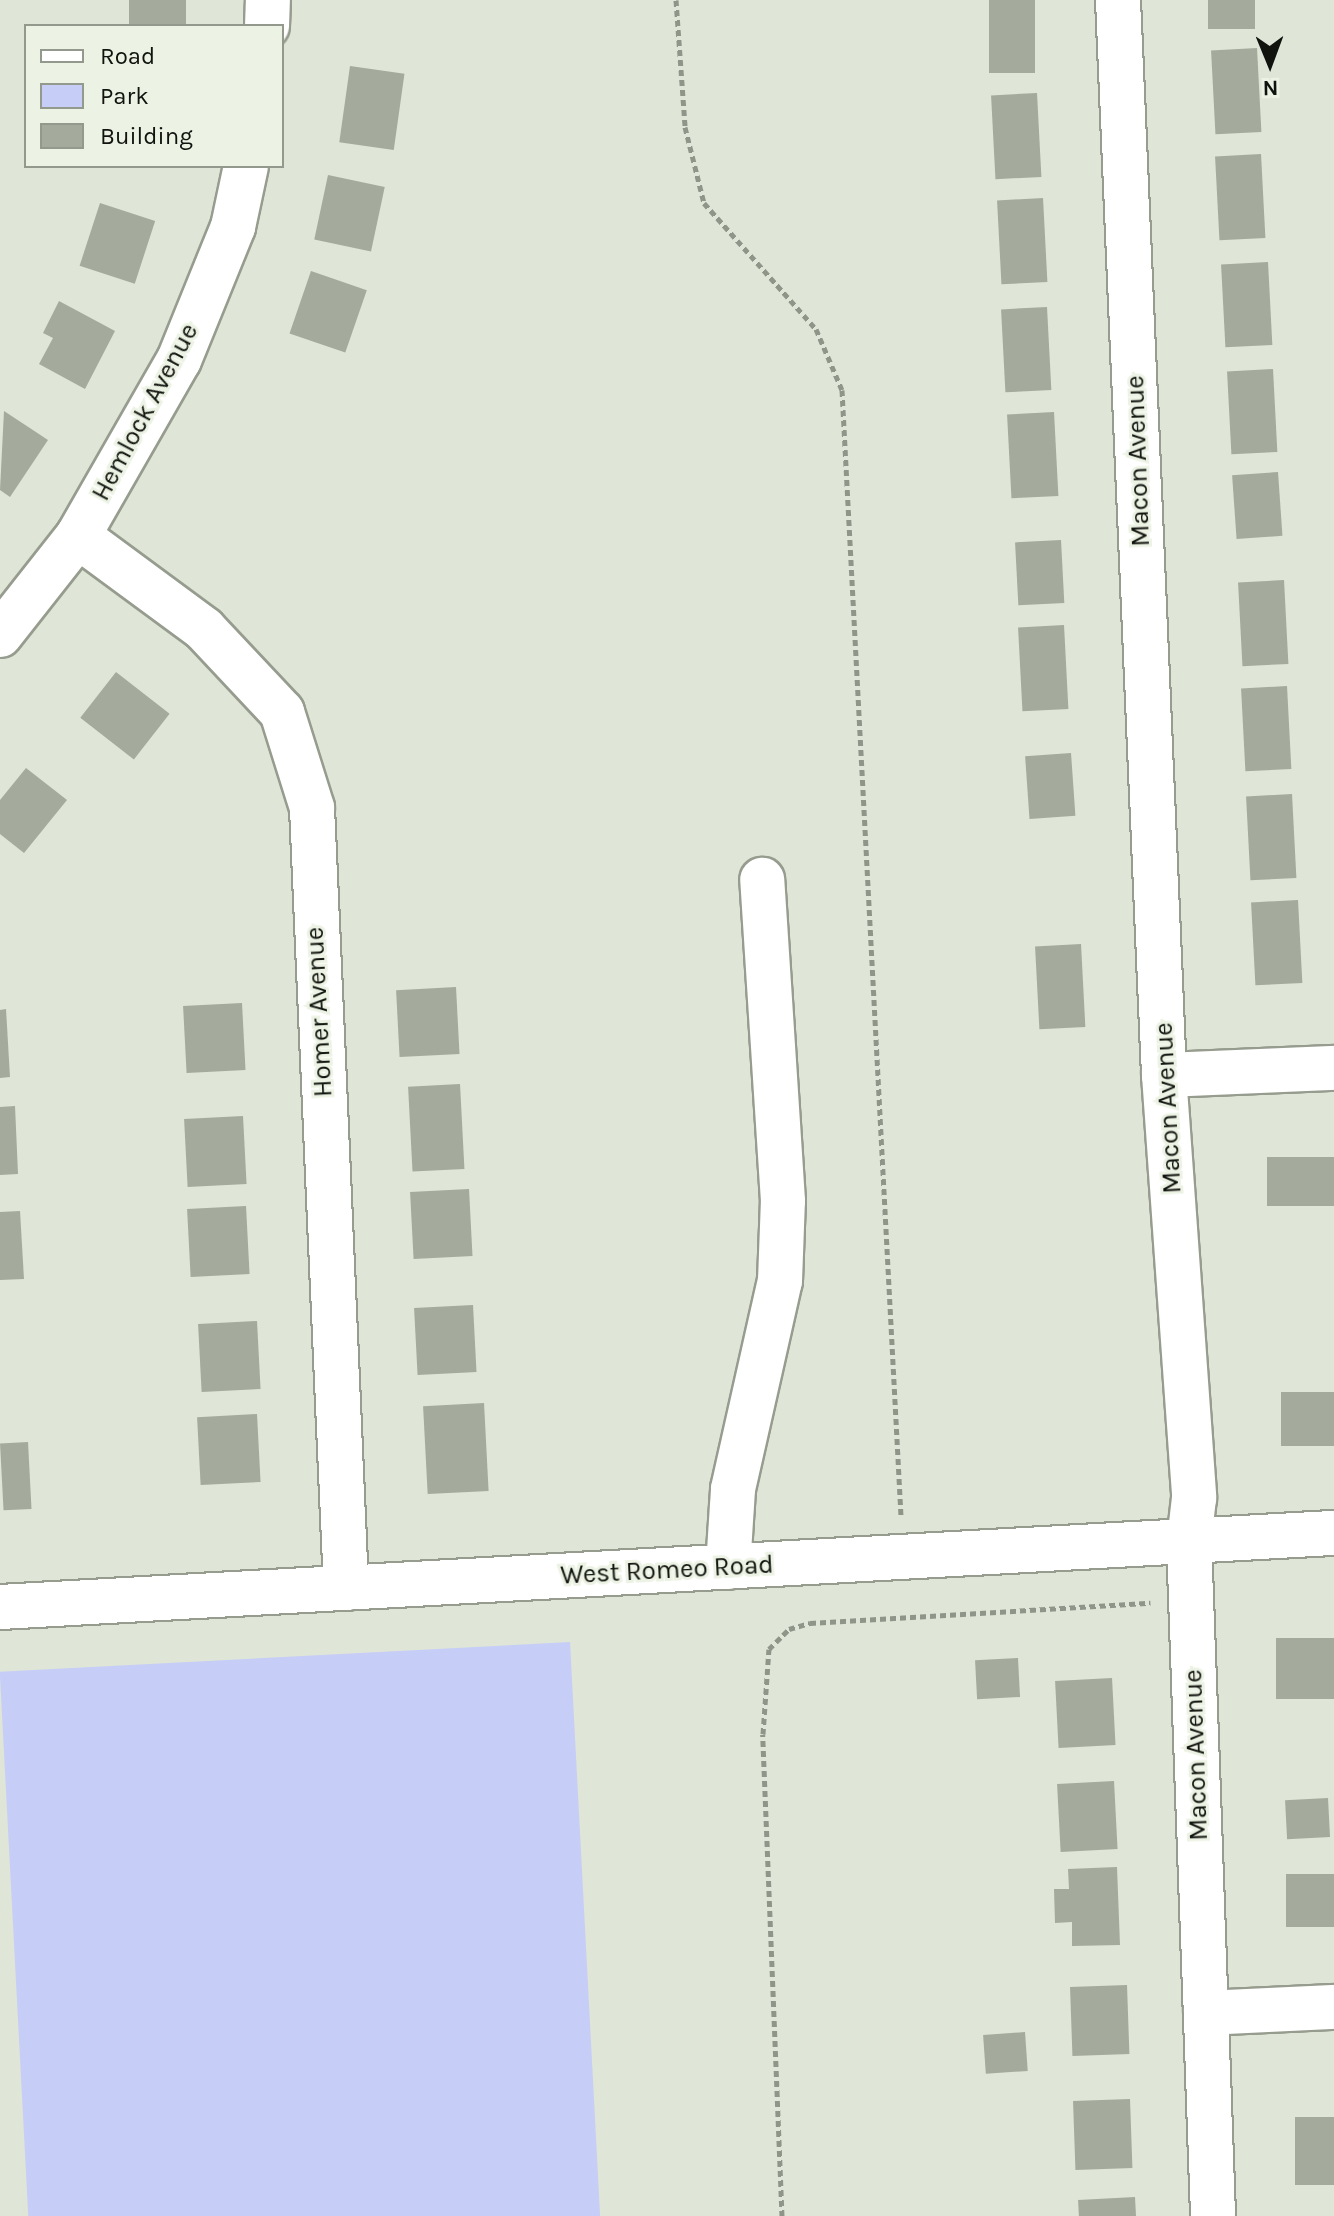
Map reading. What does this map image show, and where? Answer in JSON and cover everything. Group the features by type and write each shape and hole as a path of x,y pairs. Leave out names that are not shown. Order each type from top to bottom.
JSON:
{"street":[{"path":"267,24 268,0"},
{"name":"Macon Avenue","path":"1118,0 1164,1075 1194,1498 1171,1542 1206,2013 1213,2216"},
{"name":"Hemlock Avenue","path":"0,635 78,536 179,360 233,227 246,168"},
{"name":"Homer Avenue","path":"78,536 204,629 282,712 312,808 346,1588"},
{"path":"728,1567 733,1489 780,1281 783,1201 762,880"},
{"path":"1164,1075 1334,1068"},
{"name":"West Romeo Road","path":"0,1607 1334,1533"},
{"path":"1206,2013 1334,2007"}],"path":[{"path":"676,0 685,127 704,203 816,329 842,390 898,1515 913,1514"},
{"path":"782,2216 763,1734 769,1649 789,1629 810,1623 1155,1603 1171,1542"}],"green space":[{"path":"570,1642 600,2216 28,2216 0,1672"}],"building":[{"path":"129,0 186,0 186,24 129,24"},
{"path":"989,0 1035,0 1035,73 989,73"},
{"path":"1208,0 1255,0 1255,29 1208,29"},
{"path":"1257,48 1261,132 1215,134 1211,50"},
{"path":"350,66 404,74 394,150 339,142"},
{"path":"1037,93 1041,177 995,179 991,95"},
{"path":"1261,154 1265,238 1219,240 1215,156"},
{"path":"328,175 385,187 371,252 314,240"},
{"path":"1043,198 1047,282 1001,284 997,200"},
{"path":"100,203 155,221 135,284 80,266"},
{"path":"1268,262 1272,345 1225,347 1221,264"},
{"path":"311,271 367,290 345,353 290,333"},
{"path":"59,301 115,331 85,389 39,364 53,338 43,333"},
{"path":"1047,307 1051,390 1005,392 1001,309"},
{"path":"1273,369 1277,452 1231,454 1227,371"},
{"path":"4,411 48,440 10,497 0,490"},
{"path":"1054,412 1058,496 1011,498 1007,414"},
{"path":"1278,472 1282,536 1237,539 1232,475"},
{"path":"1061,540 1064,603 1018,605 1015,542"},
{"path":"1284,580 1288,664 1242,666 1238,582"},
{"path":"1064,625 1068,709 1022,711 1018,627"},
{"path":"116,672 170,714 134,760 80,718"},
{"path":"1287,686 1291,769 1245,771 1241,688"},
{"path":"1071,753 1075,816 1030,819 1025,756"},
{"path":"26,768 67,800 24,853 0,834 0,800"},
{"path":"1292,794 1296,878 1250,880 1246,796"},
{"path":"1298,900 1302,983 1255,985 1251,902"},
{"path":"1081,944 1085,1027 1039,1029 1035,946"},
{"path":"456,987 460,1054 400,1057 396,990"},
{"path":"242,1003 246,1070 187,1073 183,1006"},
{"path":"6,1009 10,1077 0,1078 0,1010"},
{"path":"460,1084 464,1169 413,1172 408,1087"},
{"path":"15,1106 18,1174 0,1175 0,1107"},
{"path":"243,1116 247,1184 188,1187 184,1119"},
{"path":"1267,1157 1334,1157 1334,1206 1267,1206"},
{"path":"469,1189 473,1256 414,1259 410,1192"},
{"path":"246,1206 250,1274 191,1277 187,1209"},
{"path":"20,1211 24,1279 0,1280 0,1212"},
{"path":"473,1305 477,1372 418,1375 414,1308"},
{"path":"257,1321 261,1389 202,1392 198,1324"},
{"path":"1281,1392 1334,1392 1334,1446 1281,1446"},
{"path":"484,1403 489,1491 428,1494 423,1406"},
{"path":"257,1414 261,1482 201,1485 197,1417"},
{"path":"28,1442 32,1509 4,1510 0,1443"},
{"path":"1276,1638 1334,1638 1334,1699 1276,1699"},
{"path":"1018,1658 1020,1697 977,1699 975,1660"},
{"path":"1112,1678 1116,1745 1059,1748 1055,1681"},
{"path":"1114,1781 1118,1849 1061,1852 1057,1784"},
{"path":"1328,1798 1330,1837 1287,1839 1285,1800"},
{"path":"1117,1867 1120,1945 1072,1946 1072,1922 1055,1923 1054,1889 1069,1889 1068,1869"},
{"path":"1286,1874 1334,1874 1334,1927 1286,1927"},
{"path":"1127,1985 1129,2054 1072,2056 1070,1987"},
{"path":"1025,2032 1028,2071 986,2074 983,2035"},
{"path":"1130,2099 1132,2168 1075,2170 1073,2101"},
{"path":"1295,2117 1334,2117 1334,2185 1295,2185"},
{"path":"1135,2197 1136,2216 1079,2216 1078,2200"}]}
